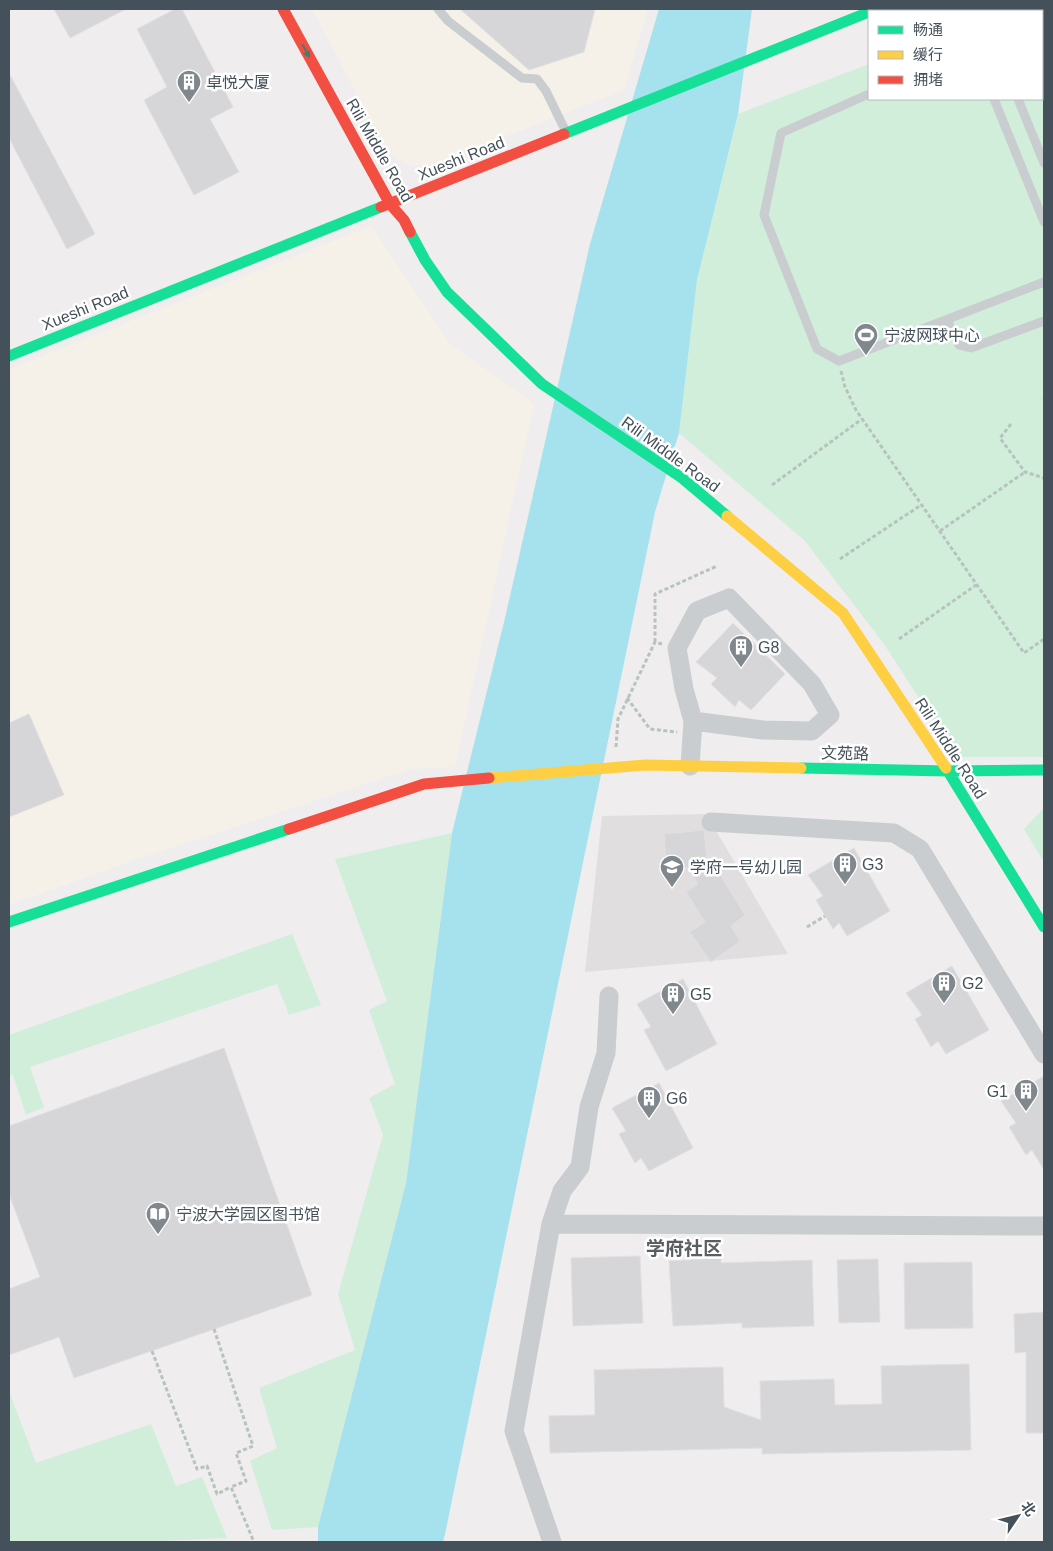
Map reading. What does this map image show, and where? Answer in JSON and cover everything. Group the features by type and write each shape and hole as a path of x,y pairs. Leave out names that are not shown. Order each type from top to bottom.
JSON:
{"street":[{"name":"Rili Middle Road","path":"283,9 390,204 404,220 425,260 447,292 542,384 682,478 843,612 948,770 1044,927"},
{"name":"Xueshi Road","path":"9,356 390,204 402,194 566,132 868,13"},
{"path":"402,194 404,220"},
{"path":"690,766 692,728 677,648 697,610 729,598 812,684 830,715 812,731 692,728"},
{"name":"文苑路","path":"9,922 424,784 645,766 1044,770"},
{"path":"711,822 894,833 920,849 1044,1054"},
{"path":"552,1542 514,1431 551,1224 562,1192 580,1167 589,1107 606,1053 609,996"},
{"path":"551,1224 1044,1226"}],"lane":[{"path":"438,9 448,21 522,78 536,79 546,91 566,132"},
{"path":"868,94 781,133 764,215 817,349 839,361 1044,282"},
{"path":"994,100 1044,222"},
{"path":"1018,100 1044,163"},
{"path":"948,320 959,344 971,348 1044,321"}],"path":[{"path":"839,361 845,387 856,410 1024,653 1044,639"},
{"path":"772,485 862,419"},
{"path":"1012,424 1000,438 1025,472 1044,478"},
{"path":"940,531 1025,472"},
{"path":"840,559 921,505"},
{"path":"616,750 618,718 654,642 655,594 717,566"},
{"path":"899,639 976,585"},
{"path":"654,642 677,648"},
{"path":"627,698 650,730 692,728"},
{"path":"807,927 825,916"},
{"path":"152,1351 198,1469 207,1466 217,1494 246,1481 236,1454 253,1446 214,1329"},
{"path":"231,1487 254,1542"}],"shaded area":[{"path":"312,9 648,9 624,90 438,163 410,166 388,153"},
{"path":"371,226 449,343 534,404 455,767 411,769 137,859 9,905 9,369"},
{"name":"学府一号幼儿园","path":"709,814 711,822 788,954 585,972 602,816"}],"green space":[{"name":"宁波网球中心","path":"1044,9 1044,757 957,757 884,644 805,541 679,433 697,280 738,114 868,64 868,100 1043,100 1043,10 1010,10"},
{"path":"1044,808 1044,862 1024,829"},
{"path":"452,833 406,1183 318,1527 272,1530 250,1461 277,1448 259,1388 355,1350 338,1294 383,1135 369,1098 395,1084 369,1010 387,1001 335,859"},
{"path":"292,934 321,1005 289,1015 277,984 30,1067 44,1107 26,1115 13,1075 9,1076 9,1035"},
{"path":"9,1391 36,1463 151,1424 176,1486 202,1477 227,1538 137,1542 10,1542"}],"water":[{"path":"659,9 752,9 738,114 697,280 679,433 655,512 445,1534 443,1542 318,1542 318,1527 406,1183 452,833 505,618 590,244"}],"building":[{"path":"54,9 126,9 70,38"},
{"name":"卓悦大厦","path":"175,9 182,9 233,107 210,119 239,172 194,195 144,100 167,87 137,29"},
{"path":"460,9 595,9 584,52 529,70"},
{"path":"9,73 95,234 67,249 9,138"},
{"name":"G8","path":"733,623 785,674 751,710 739,700 735,707 711,684 717,678 696,662"},
{"path":"29,714 64,795 9,817 9,723"},
{"path":"704,830 708,872 716,868 745,915 731,926 740,941 711,962 690,932 705,922 686,892 698,884 687,867 667,869 664,834"},
{"name":"G3","path":"854,848 890,911 847,936 839,923 833,929 816,900 823,896 808,875"},
{"name":"G2","path":"952,966 989,1030 946,1054 938,1041 931,1047 915,1019 922,1015 906,993"},
{"name":"G5","path":"683,979 717,1044 666,1071 644,1030 651,1027 637,1004"},
{"name":"宁波大学园区图书馆","path":"224,1048 312,1295 74,1378 59,1337 9,1355 9,1289 40,1277 9,1194 9,1126"},
{"name":"G1","path":"1044,1076 1044,1170 1032,1150 1026,1155 1009,1127 1016,1123 1001,1101"},
{"name":"G6","path":"659,1083 693,1148 649,1171 641,1158 635,1163 619,1134 626,1131 612,1108"},
{"path":"640,1256 643,1323 573,1326 571,1258"},
{"path":"721,1258 721,1263 812,1260 814,1326 742,1328 742,1323 673,1326 669,1261"},
{"path":"878,1259 880,1322 839,1323 837,1260"},
{"path":"972,1262 973,1328 905,1329 904,1263"},
{"path":"1044,1312 1044,1433 1026,1433 1026,1352 1015,1353 1014,1314"},
{"path":"969,1364 971,1450 762,1454 762,1448 550,1453 549,1416 595,1415 594,1370 723,1367 724,1407 761,1420 760,1381 834,1379 835,1405 882,1404 881,1366"}],"traffic: fast":[{"path":"564,134 868,12"},
{"path":"9,356 381,207"},
{"path":"410,232 425,260 447,292 542,384 682,478 727,516"},
{"path":"801,768 948,771 1044,770"},
{"path":"946,768 1044,927"},
{"path":"9,922 289,829"}],"traffic: slow":[{"path":"727,516 843,613 946,768"},
{"path":"489,778 645,765 801,768"}],"traffic: jam":[{"path":"283,9 390,204 404,220 410,232"},
{"path":"381,207 564,134"},
{"path":"289,829 424,784 489,778"}],"place":[{"name":"卓悦大厦","path":"189,103"},
{"name":"宁波网球中心","path":"866,356"},
{"name":"G8","path":"741,668"},
{"name":"G3","path":"845,885"},
{"name":"学府一号幼儿园","path":"672,888"},
{"name":"G2","path":"944,1004"},
{"name":"G5","path":"673,1015"},
{"name":"G1","path":"1026,1112"},
{"name":"G6","path":"649,1119"},
{"name":"宁波大学园区图书馆","path":"158,1235"}],"district":[{"name":"学府社区","path":"684,1248"}]}
